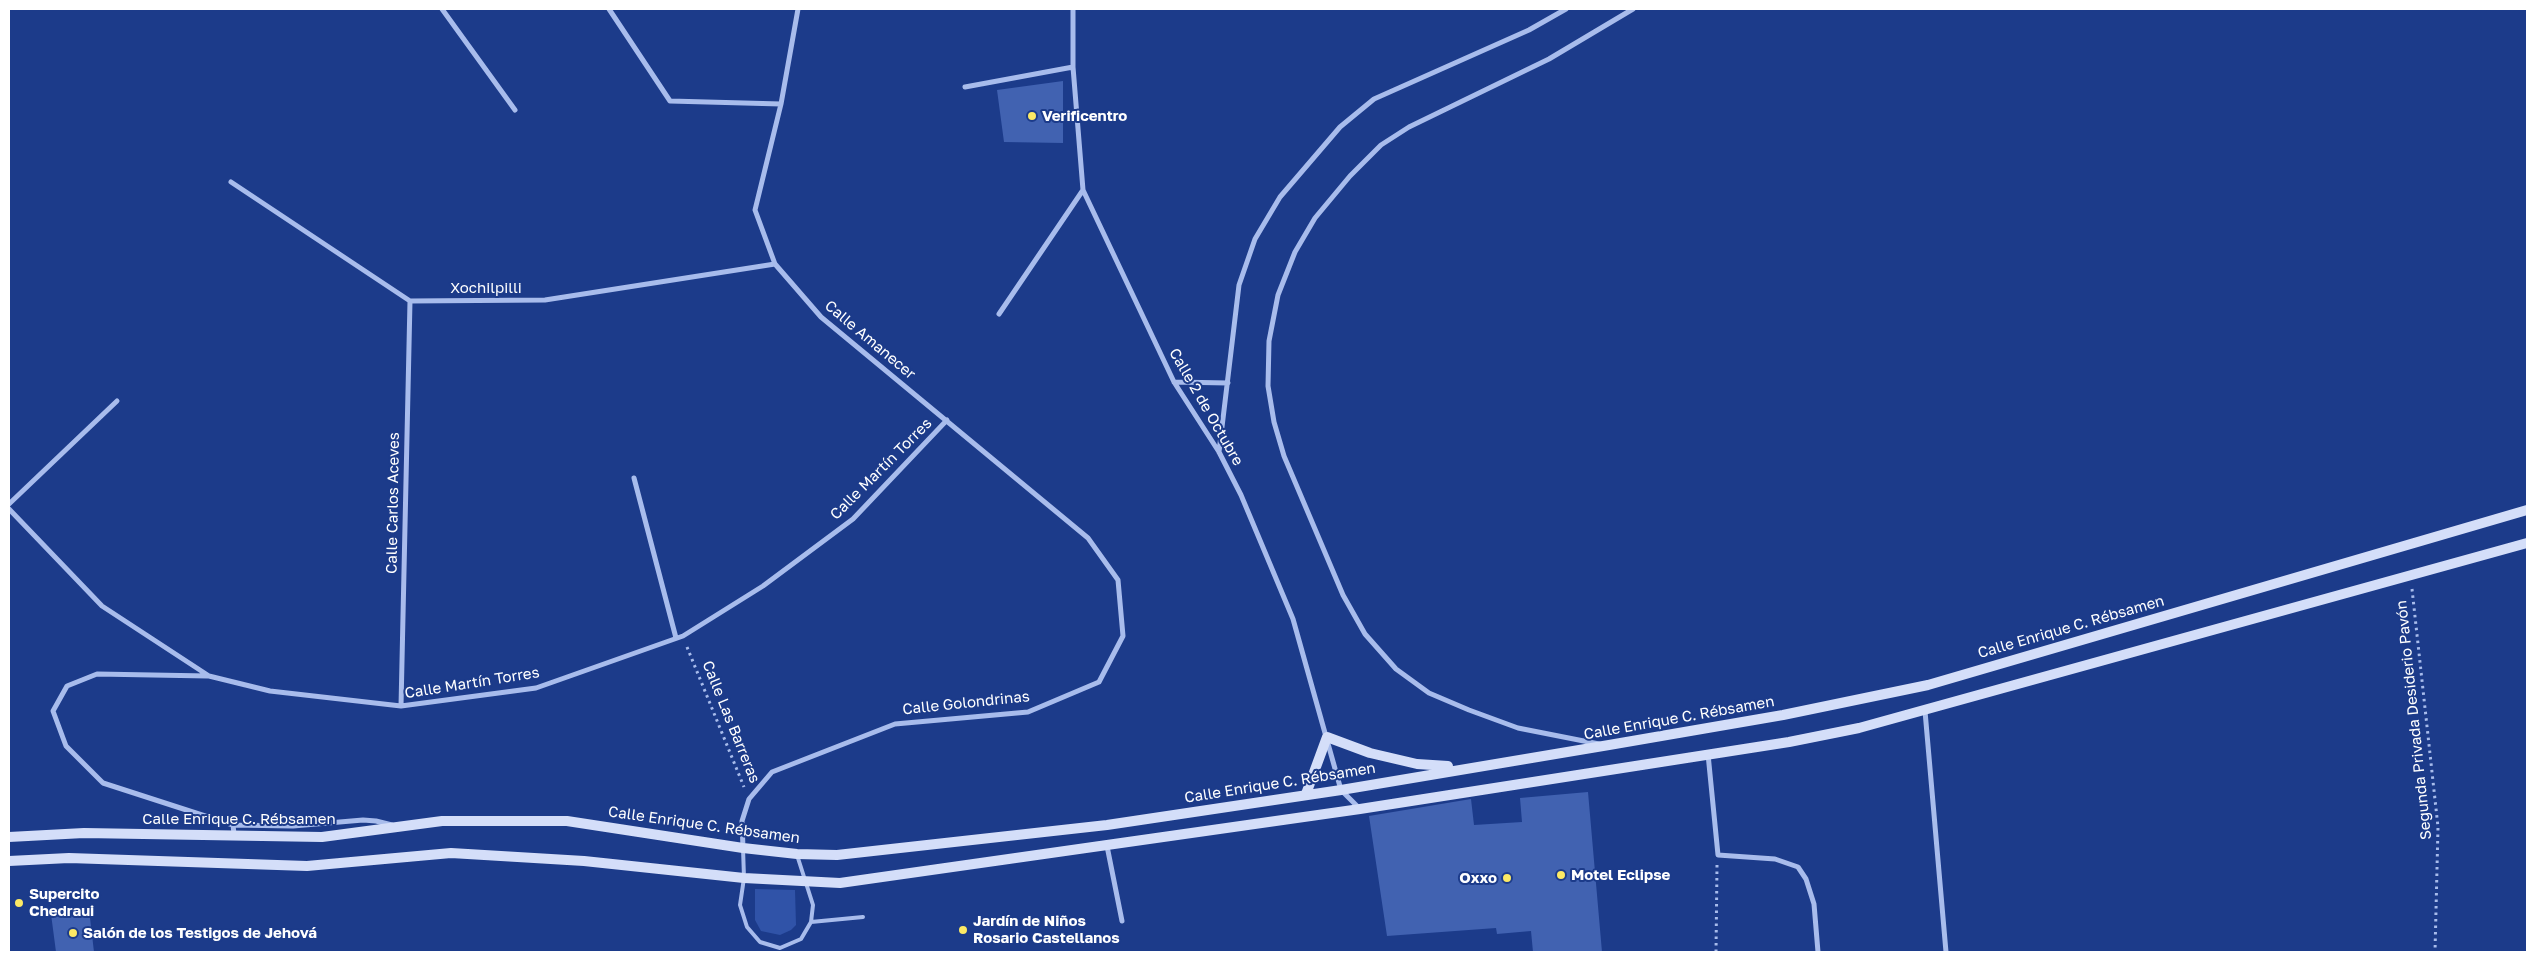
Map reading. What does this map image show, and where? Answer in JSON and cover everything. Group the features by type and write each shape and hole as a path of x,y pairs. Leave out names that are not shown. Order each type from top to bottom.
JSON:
{"main road":[{"name":"Calle Enrique C. Rébsamen","path":"9,837 233,829 322,837 442,821 567,821 743,848 797,854 837,854 1107,825 1341,790 1464,768 1609,746 1783,715 1928,685 2527,510"},
{"path":"9,861 69,858 307,866 451,853 584,861 744,878 840,883 1360,809 1789,742 1925,711 2527,543"},
{"path":"1306,794 1327,737 1370,753 1417,764 1464,768"}],"street":[{"path":"442,9 515,110"},
{"path":"609,9 670,101 781,104"},
{"name":"Calle Amanecer","path":"798,9 781,104 755,210 775,264 821,317 947,420"},
{"name":"Calle 2 de Octubre","path":"1073,9 1074,66 1082,190 1174,382 1218,452 1241,495 1292,619 1341,790"},
{"path":"1218,452 1240,285 1255,239 1280,197 1340,127 1374,99 1529,30 1566,9"},
{"path":"1609,746 1518,728 1437,696 1396,669 1365,634 1343,595 1284,456 1274,422 1268,386 1269,341 1278,295 1295,252 1320,211 1350,176 1381,145 1408,127 1549,60 1634,9"},
{"path":"964,87 1074,66"},
{"path":"231,182 410,301"},
{"path":"999,314 1082,190"},
{"name":"Xochilpilli","path":"410,301 545,300 775,264"},
{"name":"Calle Carlos Aceves","path":"401,706 410,301"},
{"path":"1174,382 1228,383"},
{"path":"9,504 117,401"},
{"name":"Calle Martín Torres","path":"9,509 102,606 208,676 270,691 401,706 536,688 682,636 763,586 853,519 947,420"},
{"name":"Calle Golondrinas","path":"749,799 772,772 895,724 1028,712 1099,682 1123,636 1118,580 1088,538 947,420"},
{"path":"634,478 676,638"},
{"path":"208,676 97,674 66,686 52,711 66,746 103,783 233,829"},
{"path":"1925,711 1946,952"},
{"path":"1708,754 1718,855 1774,858 1798,867 1806,879 1814,904 1818,952"},
{"path":"1341,790 1360,809"},
{"name":"Calle Las Barreras","path":"743,848 742,822 749,799"},
{"path":"1107,846 1122,920"}],"lane":[{"path":"743,848 744,878 740,905 747,927 760,942 780,948 801,939 811,922 813,905 797,854"},
{"path":"811,922 863,917"}],"path":[{"name":"Segunda Privada Desiderio Pavón","path":"2410,575 2438,827 2435,952"},
{"name":"Calle Las Barreras","path":"682,636 749,799"},
{"path":"1716,952 1718,855"}],"shaded area":[{"path":"755,889 795,890 796,925 791,930 780,935 761,931 755,920"}],"building":[{"name":"Verificentro","path":"1063,81 1063,143 1004,142 997,90"},
{"path":"1588,792 1602,952 1533,952 1531,931 1497,934 1496,928 1387,936 1369,816 1471,799 1474,825 1522,822 1520,798"},
{"name":"Salón de los Testigos de Jehová","path":"89,909 94,952 56,952 51,914"}],"place":[{"name":"Verificentro","path":"1032,116"},
{"name":"Motel Eclipse","path":"1561,875"},
{"name":"Oxxo","path":"1507,878"},
{"name":"Supercito Chedraui","path":"19,903"},
{"name":"Jardín de Niños Rosario Castellanos","path":"963,930"},
{"name":"Salón de los Testigos de Jehová","path":"73,933"}]}
